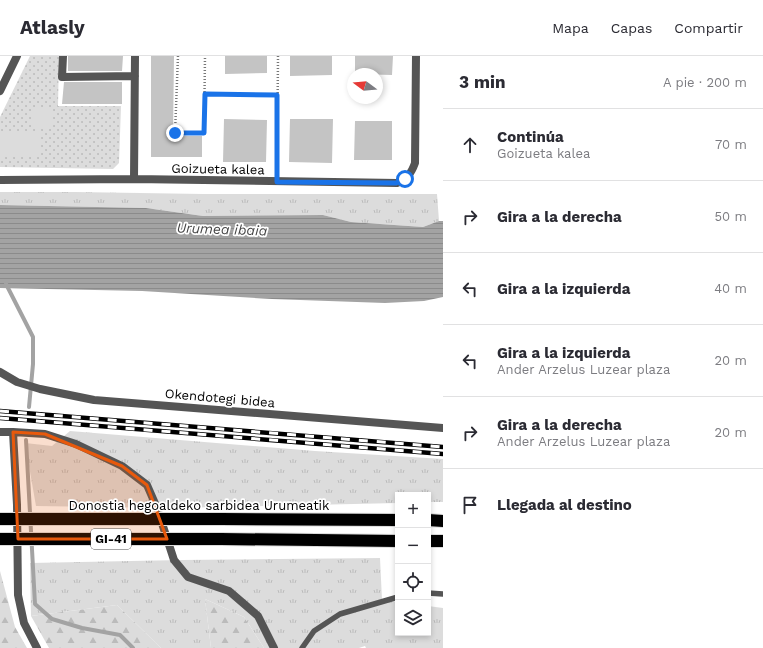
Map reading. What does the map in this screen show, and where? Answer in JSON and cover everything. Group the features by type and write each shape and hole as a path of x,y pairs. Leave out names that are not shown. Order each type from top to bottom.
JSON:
{"highway":[{"name":"Donostia hegoaldeko sarbidea Urumeatik","path":"0,519 395,520"},
{"path":"431,520 443,520"},
{"name":"GI-41","path":"0,540 221,539 395,541"},
{"path":"431,541 443,541"}],"street":[{"path":"0,91 17,56"},
{"path":"63,56 62,77 135,76"},
{"path":"134,179 135,56"},
{"name":"Goizueta kalea","path":"0,180 134,179 396,183 405,179 411,173 415,164 416,56"},
{"name":"Okendotegi bidea","path":"0,372 17,382 40,389 94,400 443,428"},
{"path":"0,432 45,434 76,444 122,466 147,485 157,508 174,560 188,577 230,591 258,616 274,648"},
{"path":"12,432 17,505 18,595 24,623 37,648"}],"lane":[{"path":"431,593 443,594"},
{"path":"302,648 314,631 340,614 395,597"}],"path":[{"path":"178,56 175,133 204,133 205,56"},
{"path":"277,182 278,56"},
{"path":"205,94 277,95"}],"highlighted area":[{"path":"13,432 45,434 122,466 147,485 167,539 18,539"}],"green space":[{"path":"30,56 59,56 58,106 121,106 119,163 113,169 0,167 0,117"},
{"path":"33,108 52,108 52,128 33,128"},
{"path":"0,133 41,133 41,155 0,155"},
{"path":"0,192 437,194 439,221 423,227 351,222 323,215 203,216 146,208 0,205"},
{"path":"70,431 315,451 443,459 443,502 431,502 431,492 395,492 395,503 172,508 36,506 25,443 52,446"},
{"path":"380,558 382,600 395,602 395,636 431,636 431,606 443,608 443,648 366,648 365,646 359,648 264,648 244,617 205,599 211,648 161,648 117,605 31,616 30,563"},
{"path":"0,571 15,627 27,648 0,648"},
{"path":"205,599 244,617 264,648 211,648"},
{"path":"117,605 161,648 49,648 31,616"}],"water":[{"name":"Urumea ibaia","path":"0,205 146,208 203,216 323,215 351,222 423,227 443,221 443,297 424,301 385,303 272,299 142,291 0,288"}],"building":[{"path":"68,56 123,56 122,71 68,71"},
{"path":"151,56 174,56 173,136 202,136 202,157 151,157"},
{"path":"225,56 267,56 267,73 225,74"},
{"path":"290,56 332,56 332,75 290,76"},
{"path":"355,56 393,56 392,75 383,75 383,68 355,68"},
{"path":"64,82 122,82 122,104 62,104"},
{"path":"224,119 267,120 266,162 223,162"},
{"path":"290,119 333,119 332,163 289,162"},
{"path":"355,121 392,121 392,160 354,160"}],"waterway":[{"path":"6,284 33,337 33,364 29,407"},
{"path":"26,440 35,604 52,619 82,628 120,635 133,648"}],"railway":[{"path":"0,411 443,447"},
{"path":"0,418 443,454"}],"route":[{"path":"175,133 204,133 205,94 277,95 277,182 396,183 405,179"}]}
